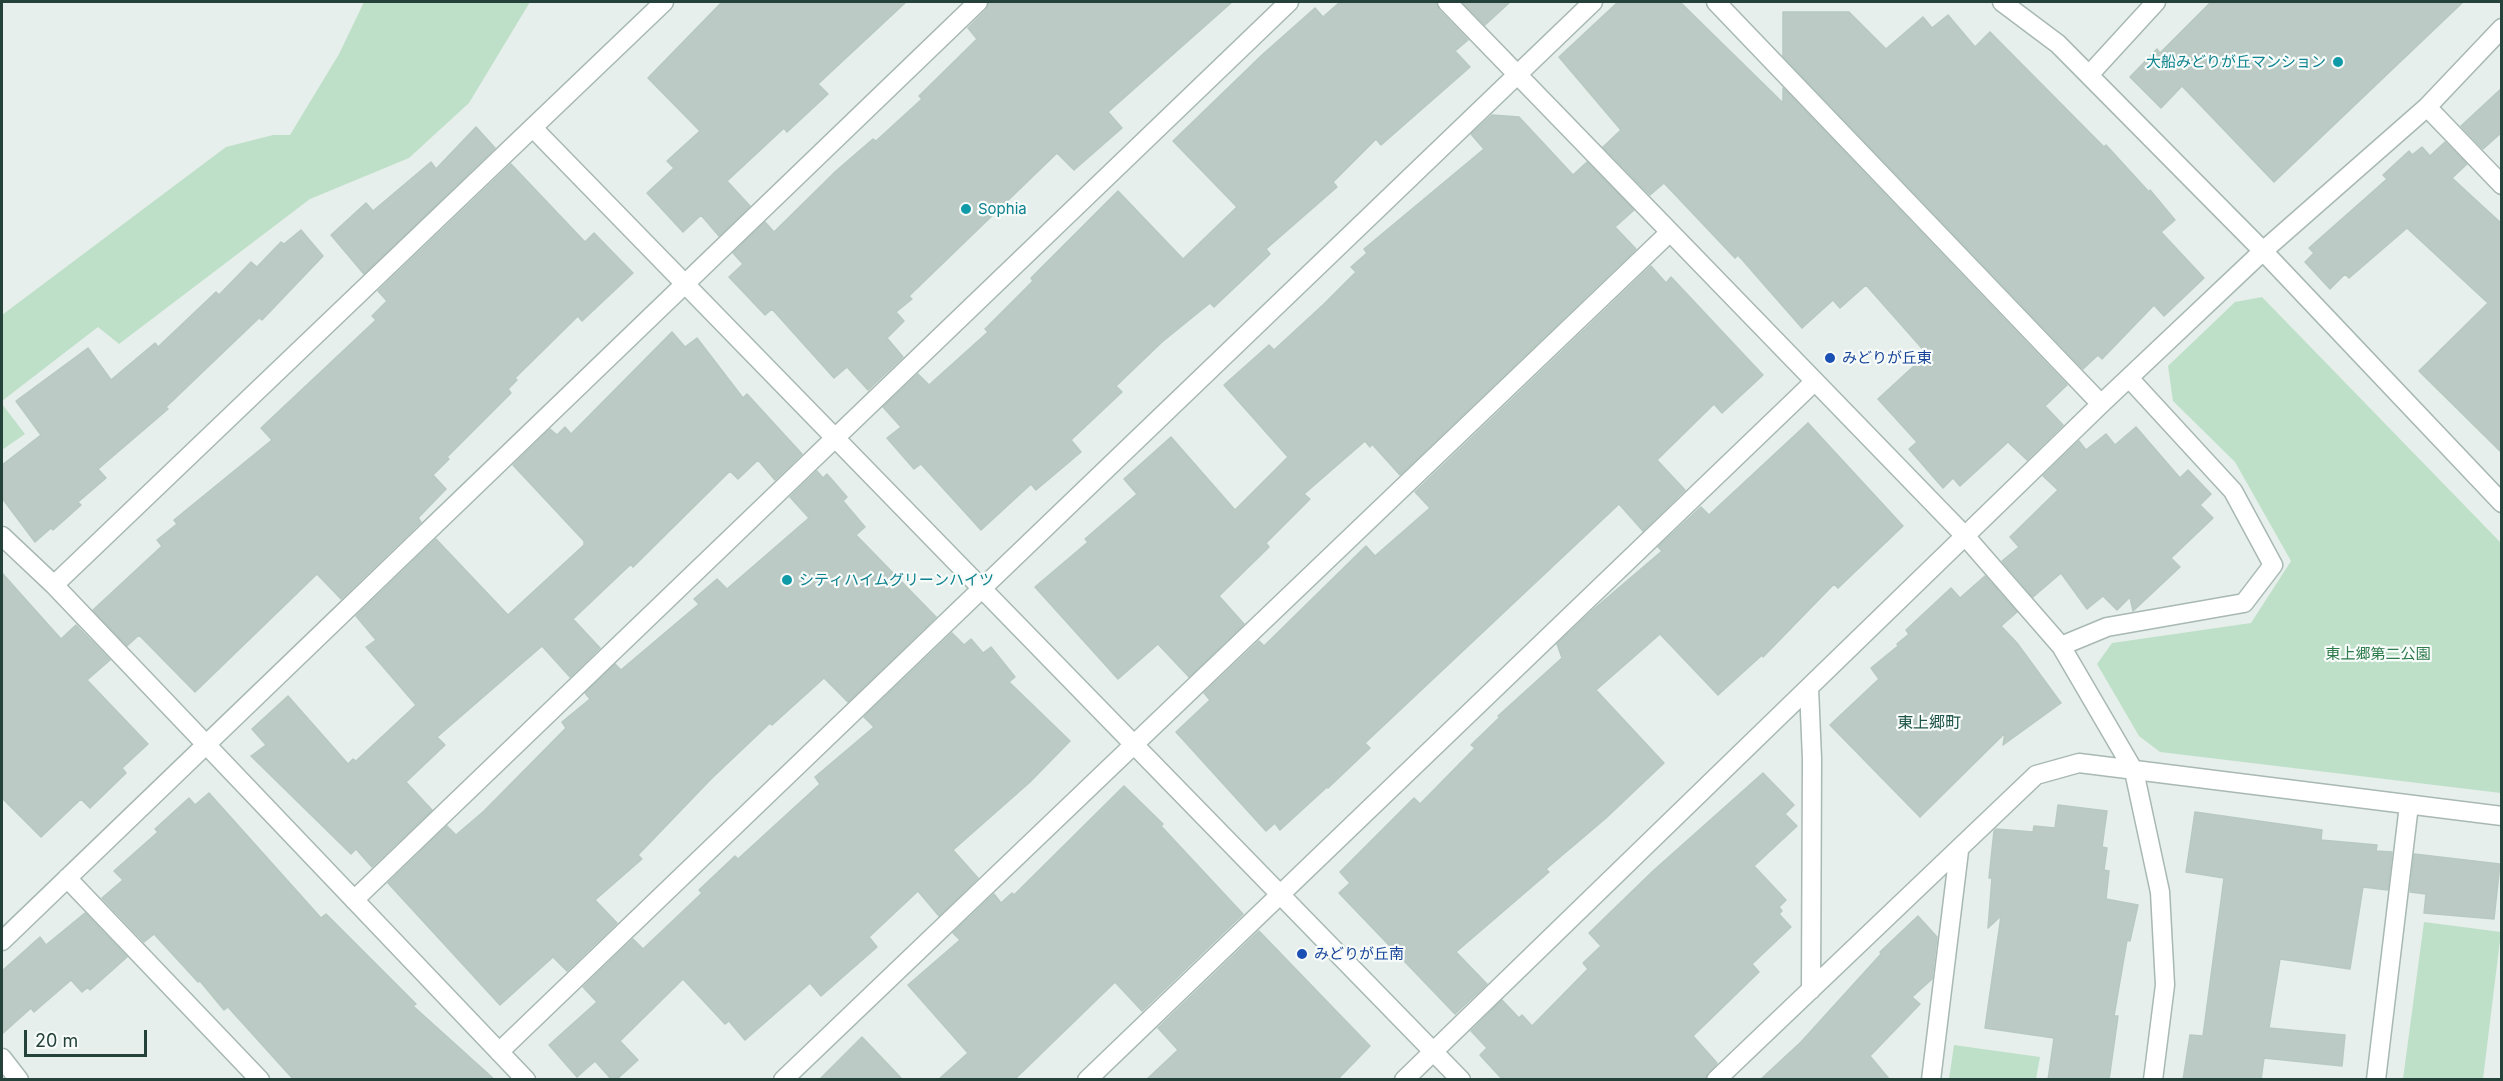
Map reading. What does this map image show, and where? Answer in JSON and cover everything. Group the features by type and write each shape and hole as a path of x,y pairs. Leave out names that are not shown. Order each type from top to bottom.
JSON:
{"street":[{"path":"54,585 664,2"},
{"path":"2,941 978,2"},
{"path":"354,900 1289,2"},
{"path":"1448,2 1519,73 1669,233 1966,537 2061,645 2134,771 2160,892 2165,985 2153,1080"},
{"path":"500,1052 1593,2"},
{"path":"1716,2 2101,404"},
{"path":"2002,2 2058,44 2089,75 2263,251 2502,503"},
{"path":"2089,75 2156,2"},
{"path":"1404,1080 2128,378 2263,251 2427,107 2502,28"},
{"path":"2427,107 2502,185"},
{"path":"533,129 1461,1080"},
{"path":"783,1080 1669,233"},
{"path":"2061,645 2107,627 2244,603 2273,564 2233,491 2128,378"},
{"path":"1087,1080 1814,382"},
{"path":"2,536 54,585 526,1080"},
{"path":"1809,688 1812,759 1811,990"},
{"path":"1716,1080 1959,851 2036,775 2079,763 2502,816"},
{"path":"2376,1080 2409,805"},
{"path":"1931,1080 1959,851"},
{"path":"67,878 260,1080"},
{"path":"2,1058 19,1080"}],"green space":[{"path":"364,2 530,2 469,103 409,158 310,199 119,344 98,327 2,401 2,315 226,147 273,135 290,135 339,54"},
{"name":"東上郷第二公園","path":"2262,297 2501,543 2501,793 2160,752 2139,736 2097,664 2112,643 2251,623 2291,561 2235,462 2173,401 2168,366 2235,302"},
{"path":"2,404 25,434 2,450"},
{"path":"2424,922 2501,932 2483,1079 2403,1079"},
{"path":"1954,1045 2040,1057 2036,1079 1949,1079"}],"building":[{"path":"722,2 906,2 818,84 828,94 787,132 784,128 727,181 750,206 719,236 701,215 683,232 647,193 674,168 667,161 700,131 648,78"},
{"path":"989,2 1232,2 1108,112 1122,128 1074,170 1057,153 909,296 912,299 896,312 904,321 887,338 903,357 868,390 847,367 834,378 772,309 765,315 729,277 743,264 733,253 765,222 774,232 836,171 873,139 876,141 922,99 919,96 977,39 968,28 986,10"},
{"path":"1340,2 1436,2 1439,10 1468,40 1455,51 1470,67 1381,145 1376,139 1333,182 1337,187 1266,249 1270,254 1214,307 1210,303 1162,342 1116,386 1122,392 1071,440 1081,452 1036,490 1031,484 981,530 921,464 914,469 887,438 901,427 883,407 918,374 929,385 988,332 985,329 1033,281 1031,278 1118,191 1183,259 1237,207 1173,141 1262,55 1315,8 1323,17"},
{"path":"1462,2 1510,2 1485,25"},
{"path":"1618,2 1680,2 1783,103 1783,88 2067,385 2045,406 2063,425 2027,460 2008,442 1960,486 1953,478 1943,488 1909,449 1917,442 1878,399 1927,354 1866,285 1840,308 1833,300 1802,328 1738,255 1735,258 1664,183 1650,195 1603,147 1621,130 1559,57"},
{"path":"2211,2 2463,2 2274,182 2182,86 2161,108 2130,77 2157,49 2160,53"},
{"path":"1783,12 1849,12 1886,49 1923,17 1932,28 1948,15 1975,47 1990,32 2104,147 2106,145 2149,192 2150,190 2175,220 2161,232 2204,278 2164,316 2154,305 2102,359 2098,355 2083,369 1783,56"},
{"path":"2502,88 2502,132 2483,149 2461,126"},
{"path":"1492,115 1519,117 1573,175 1587,162 1634,210 1615,227 1636,249 1400,475 1372,444 1370,447 1365,441 1304,494 1310,499 1266,543 1269,547 1219,596 1244,624 1189,677 1158,644 1118,679 1035,587 1088,542 1085,539 1137,494 1124,479 1171,437 1235,510 1288,457 1224,385 1269,345 1274,350 1356,272 1351,267 1367,253 1364,249 1484,149 1471,134"},
{"path":"476,127 495,148 364,274 331,235 366,203 373,211 431,162 436,169"},
{"path":"2445,142 2467,164 2452,178 2502,224 2502,453 2419,371 2488,303 2407,228 2349,278 2345,274 2330,289 2305,262 2314,253 2309,248 2387,179 2383,175 2409,151 2412,155 2422,147 2430,156"},
{"path":"511,164 585,242 594,233 633,273 582,321 578,316 515,378 517,380 508,389 511,393 447,457 449,459 433,475 446,489 418,518 421,522 341,599 317,574 195,692 139,635 127,646 93,610 162,546 157,540 177,524 174,520 272,440 261,428 376,320 372,316 387,301 378,291"},
{"path":"301,230 323,256 262,320 259,318 166,407 168,409 98,469 106,478 78,502 81,505 53,530 51,528 35,542 2,498 2,465 41,435 16,401 88,348 111,380 155,343 158,347 216,292 219,295 251,262 257,267 281,242 284,244"},
{"path":"1651,266 1666,283 1671,277 1763,375 1722,413 1714,404 1657,460 1685,490 1643,531 1619,504 1365,743 1370,748 1328,788 1280,830 1275,823 1266,831 1176,732 1210,700 1204,693 1259,641 1264,646 1366,546 1375,556 1430,508 1415,492"},
{"path":"672,332 685,347 697,338 743,398 747,394 802,454 775,480 758,460 738,479 730,471 633,567 631,564 573,619 600,648 570,677 542,646 437,737 445,745 406,782 432,810 372,867 356,849 351,854 251,756 266,745 252,729 288,696 348,764 353,759 356,761 416,705 366,647 376,640 356,616 436,539 508,615 584,545 584,541 513,465 550,429 557,435 565,427 571,434"},
{"path":"1808,423 1903,526 1838,588 1834,584 1763,657 1762,655 1718,695 1660,634 1596,690 1664,763 1606,818 1546,869 1549,872 1456,952 1487,984 1455,1014 1339,893 1350,883 1340,872 1414,798 1420,804 1475,748 1471,745 1500,717 1498,716 1562,658 1557,644 1662,551 1658,547 1701,507 1709,515"},
{"path":"2136,427 2180,478 2188,470 2211,494 2200,505 2213,518 2171,558 2180,567 2133,611 2130,597 2117,610 2103,596 2087,609 2061,573 2033,597 2002,561 2019,547 2010,537 2058,490 2043,476 2079,441 2086,450 2106,434 2115,445"},
{"path":"817,471 823,478 827,474 847,497 843,501 865,527 856,535 936,617 848,702 824,678 772,725 770,723 711,779 638,855 642,859 595,900 617,923 567,971 553,957 500,1005 388,883 447,826 456,835 484,811 566,728 562,722 590,699 585,693 615,664 621,670 699,604 694,599 717,579 727,589 809,518 790,497"},
{"path":"2,573 61,639 76,625 110,660 87,680 148,744 122,768 126,773 90,808 81,799 41,837 2,798"},
{"path":"1985,576 2017,612 2001,626 2017,643 2061,703 2003,745 2005,733 1920,817 1830,725 1879,679 1871,668 1898,646 1897,644 1909,634 1906,630 1951,588 1960,598"},
{"path":"952,633 964,645 971,639 983,653 991,647 1015,677 1009,682 1070,741 1030,782 953,850 978,878 939,916 918,891 869,937 877,947 821,996 810,983 745,1040 729,1021 725,1024 683,979 620,1041 638,1060 616,1080 612,1080 595,1061 577,1077 549,1045 597,1002 583,987 633,939 643,949 702,893 699,890 735,856 738,859 820,784 815,777 874,727 864,717"},
{"path":"1763,773 1794,805 1785,814 1797,826 1754,866 1786,900 1779,907 1782,911 1779,914 1791,927 1752,964 1759,972 1693,1036 1717,1063 1705,1080 1503,1080 1480,1055 1487,1048 1471,1031 1502,1000 1519,1018 1522,1015 1532,1026 1588,969 1583,963 1601,946 1589,933 1653,871"},
{"path":"1124,786 1163,824 1161,826 1243,914 1142,1011 1115,982 1014,1080 938,1080 968,1053 908,985 960,940 953,933 994,894 1001,903 1012,893 1014,895"},
{"path":"209,793 321,918 326,914 416,1004 413,1006 495,1080 294,1080 228,1007 224,1010 200,981 198,982 154,934 144,942 102,898 123,880 114,871 158,832 155,829 189,798 195,805"},
{"path":"2058,805 2107,811 2102,847 2107,848 2104,870 2109,871 2106,899 2138,905 2130,941 2127,940 2114,1016 2118,1016 2109,1080 2048,1080 2054,1038 1985,1028 2001,916 1988,928 1992,878 1989,878 1994,831 1996,829 2033,832 2034,826 2055,828"},
{"path":"2195,812 2322,830 2321,840 2377,845 2376,851 2392,852 2388,890 2363,887 2350,969 2280,959 2269,1028 2345,1035 2342,1066 2264,1058 2261,1080 2183,1080 2190,1035 2203,1036 2224,878 2186,872"},
{"path":"2414,854 2500,864 2494,919 2424,913 2426,894 2410,892"},
{"path":"85,913 127,957 90,990 88,987 82,992 71,980 34,1012 31,1008 2,1034 2,971 40,937 46,945"},
{"path":"1918,916 1937,937 1932,979 1912,997 1920,1004 1870,1056 1890,1080 1760,1080 1801,1042 1881,954 1880,952"},
{"path":"1259,931 1370,1046 1337,1080 1146,1080 1178,1050 1158,1028"},
{"path":"862,1037 903,1080 819,1080"}],"place":[{"name":"大船みどりが丘マンション","path":"2338,62"},
{"name":"Sophia","path":"966,209"},
{"name":"みどりが丘東","path":"1830,358"},
{"name":"シティハイムグリーンハイツ","path":"787,580"},
{"name":"みどりが丘南","path":"1302,954"}],"district":[{"name":"東上郷町","path":"1929,723"}]}
